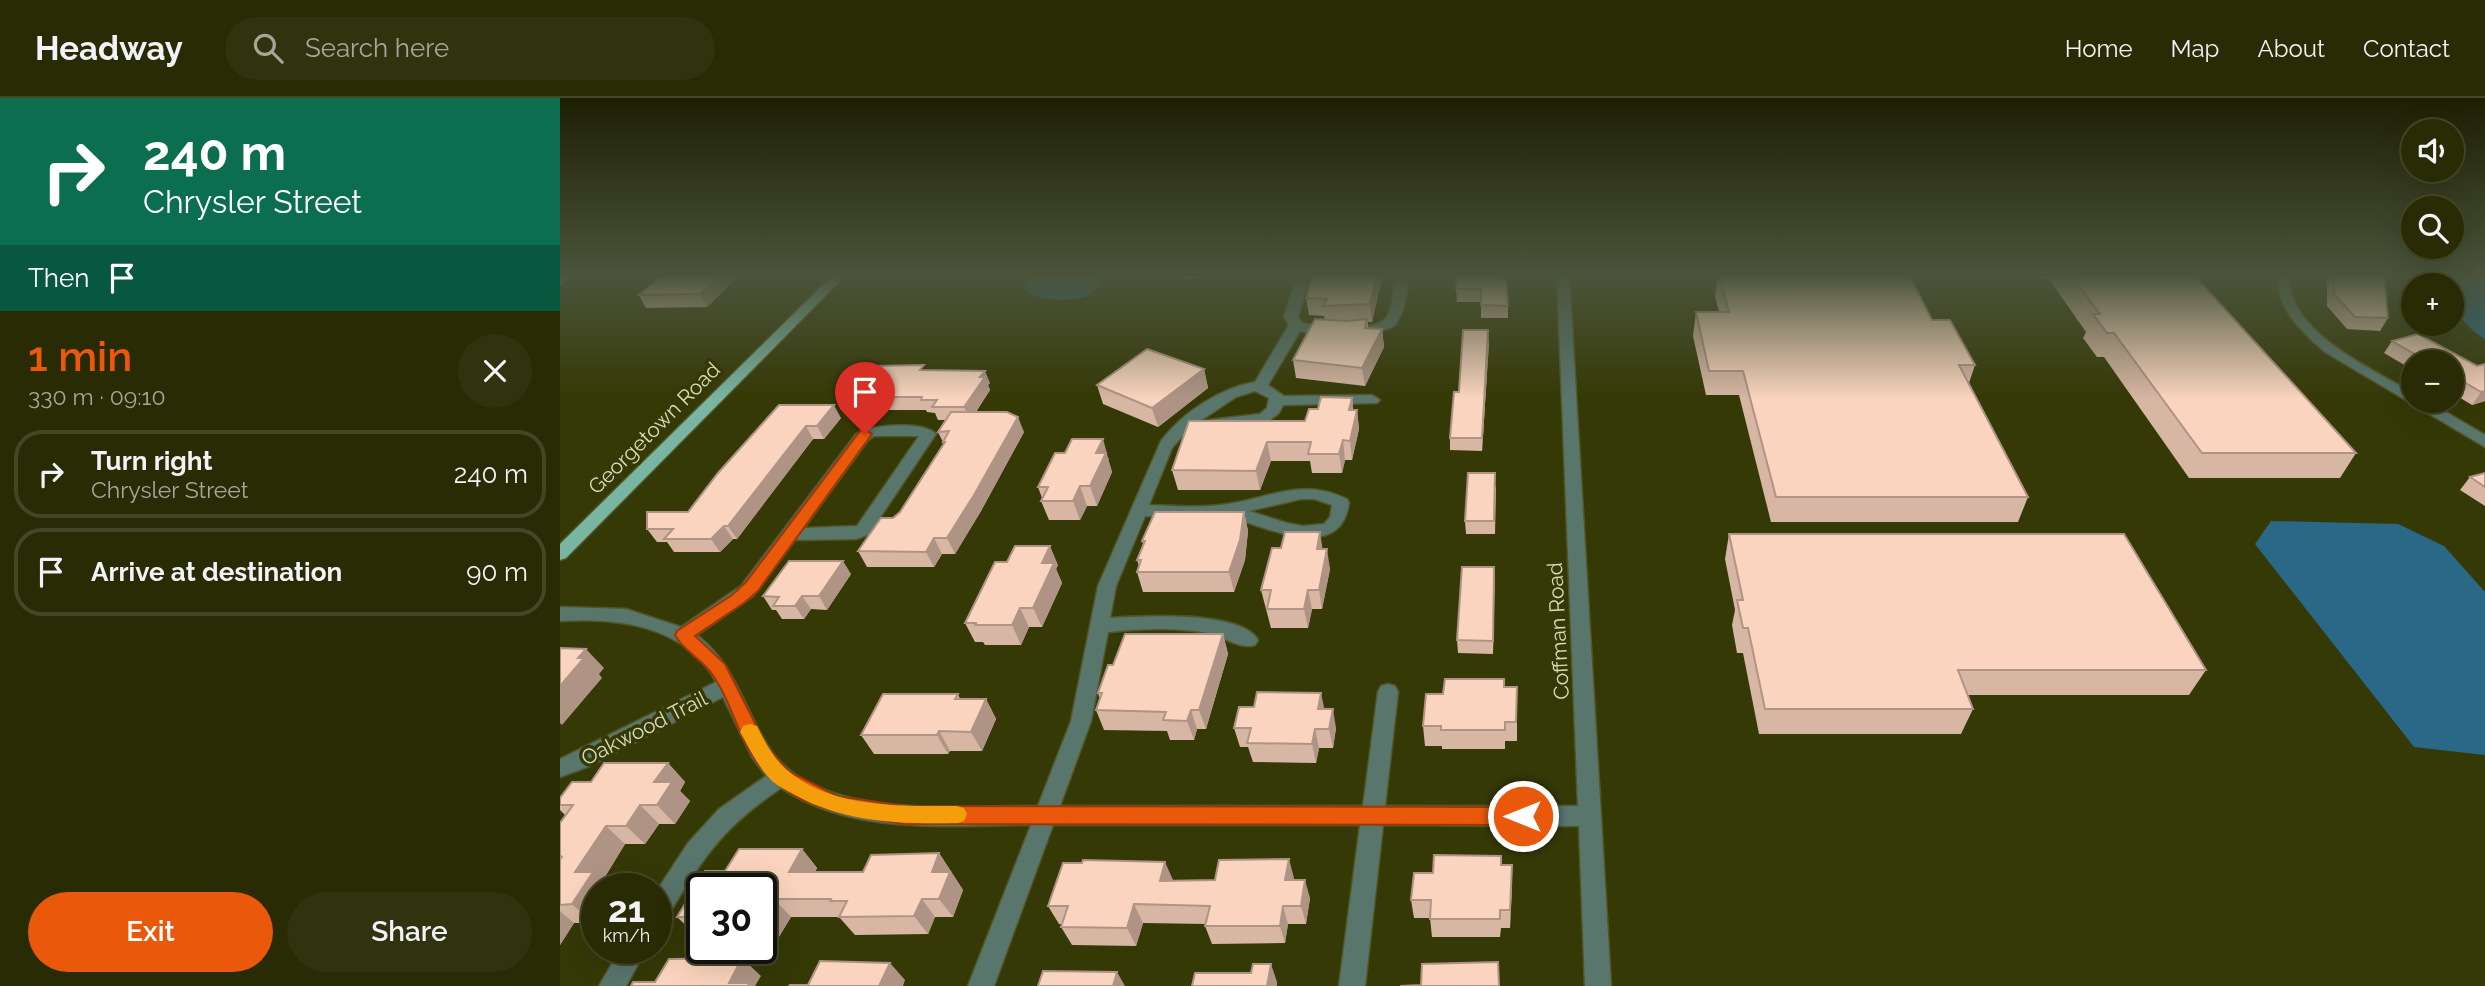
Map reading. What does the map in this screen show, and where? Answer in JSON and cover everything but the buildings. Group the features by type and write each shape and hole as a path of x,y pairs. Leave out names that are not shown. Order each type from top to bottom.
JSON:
{"main road":[{"name":"Georgetown Road","path":"560,554 798,316"}],"street":[{"path":"1291,316 1296,325 1308,330 1379,328 1388,324 1395,316"},
{"name":"Coffman Road","path":"1565,316 1598,986"},
{"path":"2298,316 2308,329 2337,352 2401,391"},
{"path":"1259,387 1296,325"},
{"path":"981,986 1084,711 1107,586 1164,448 1181,428 1234,391 1259,387 1274,392 1278,401 1275,410 1261,418 1181,428"},
{"path":"1278,401 1372,400"},
{"path":"2437,413 2485,442"},
{"path":"683,635 747,592 790,534 865,434 871,431 927,432 928,436 863,530 857,533 790,534"},
{"path":"1138,510 1230,510 1301,493 1325,493 1341,503 1338,520 1327,530 1302,532 1280,529 1230,510"},
{"name":"Oakwood Trail","path":"560,614 596,613 638,619 683,635 709,657 760,751 781,777 821,799 866,811 904,815 1590,816"},
{"path":"1098,626 1185,622 1222,629 1248,640"},
{"name":"Oakwood Trail","path":"560,768 582,760 727,686"},
{"path":"1352,986 1388,692"},
{"path":"672,888 711,831 734,810 781,777"},
{"path":"612,986 625,964"}],"water":[{"path":"2464,316 2485,316 2485,339 2476,333 2464,321"},
{"path":"2271,521 2398,524 2444,546 2485,592 2485,755 2414,747 2255,544"}],"slow traffic":[{"path":"750,732 764,758 781,777 821,799 866,811 904,815 957,814"}],"route":[{"path":"865,434 752,586 738,599 683,635 719,669 760,751 781,777 837,805 904,815 1523,816"}]}
